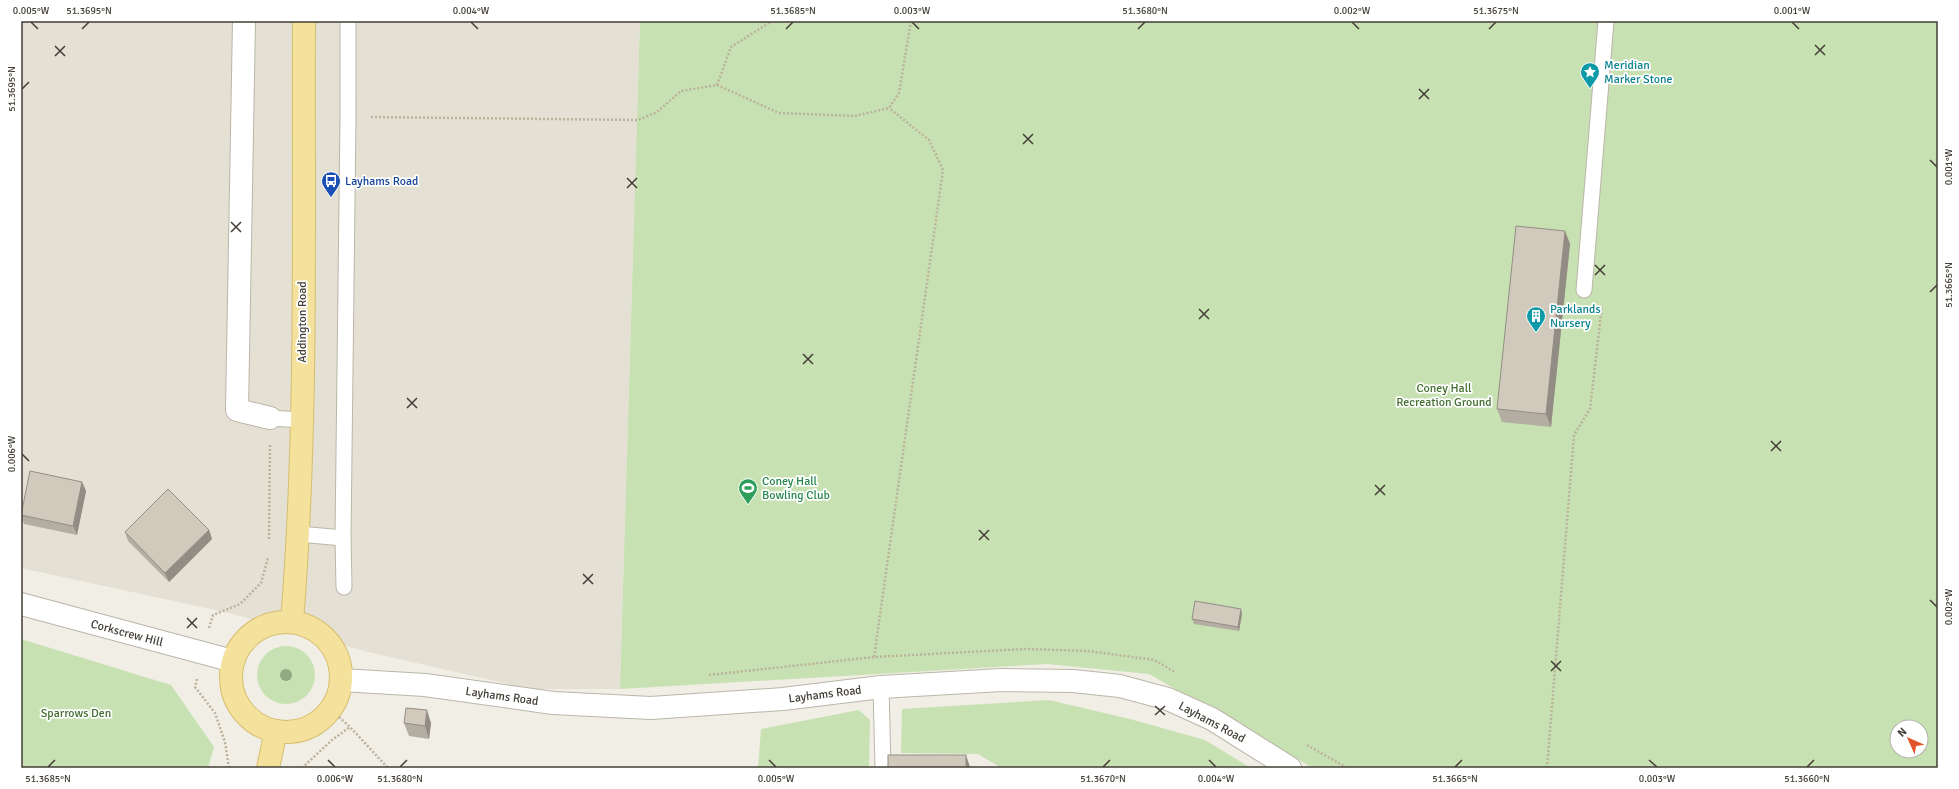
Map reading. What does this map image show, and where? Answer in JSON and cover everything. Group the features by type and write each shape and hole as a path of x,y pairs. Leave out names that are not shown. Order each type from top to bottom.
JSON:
{"main road":[{"name":"Addington Road","path":"292,622 299,534 302,420 304,21"},
{"path":"292,622 310,628 326,639 336,655 340,669 341,680 339,692 330,709 318,721 303,729 287,732 276,731 255,723 242,711 234,696 231,680 233,661 242,644 256,631 273,624 292,622"},
{"path":"268,768 276,731"}],"street":[{"path":"244,21 237,410 270,418"},
{"name":"Corkscrew Hill","path":"21,604 233,661"},
{"name":"Layhams Road","path":"341,680 425,685 554,703 652,708 783,699 881,687 1040,680 1073,681 1120,686 1168,699 1192,709 1233,731 1290,768"}],"lane":[{"path":"344,587 343,538 348,21"},
{"path":"1584,290 1606,21"},
{"path":"270,418 302,420"},
{"path":"299,534 343,538"},
{"path":"881,687 883,768"}],"path":[{"path":"717,85 730,47 772,23 772,21"},
{"path":"348,117 638,120 657,112 681,91 717,85 779,113 855,116 890,108 899,93 911,21"},
{"path":"874,657 943,170 929,140 890,108"},
{"path":"1547,768 1574,435 1590,409 1602,305 1584,290"},
{"path":"269,541 270,418"},
{"path":"213,615 240,604 261,583 268,556"},
{"path":"196,687 215,713 226,742 229,768"},
{"path":"330,709 350,727 388,768"},
{"path":"302,768 332,740 350,727"}],"shaded area":[{"path":"21,21 640,21 620,689 529,689 364,651 229,613 21,568"}],"green space":[{"name":"Coney Hall Recreation Ground","path":"640,21 1938,21 1938,768 1313,768 1149,674 1047,664 620,689"},
{"name":"Sparrows Den","path":"21,639 171,685 214,747 208,768 21,768"},
{"path":"280,646 292,646 307,654 315,669 315,681 307,696 292,704 280,704 265,696 257,681 257,669 265,654"},
{"path":"1049,700 1130,719 1205,740 1251,768 999,768 978,754 901,753 902,709"},
{"path":"859,710 870,720 869,768 758,768 761,729"}],"building":[{"name":"Parklands Nursery","path":"1516,226 1565,231 1546,414 1497,409"},
{"path":"30,471 82,482 73,526 21,515"},
{"path":"168,489 209,530 165,573 125,532"},
{"path":"1195,601 1241,609 1238,627 1192,619"},
{"path":"406,708 427,710 425,726 404,723"},
{"path":"888,755 966,755 966,768 888,768"}],"place":[{"name":"Meridian Marker Stone","path":"1590,89"},
{"name":"Layhams Road","path":"331,198"},
{"name":"Parklands Nursery","path":"1536,333"},
{"name":"Coney Hall Bowling Club","path":"748,505"}]}
